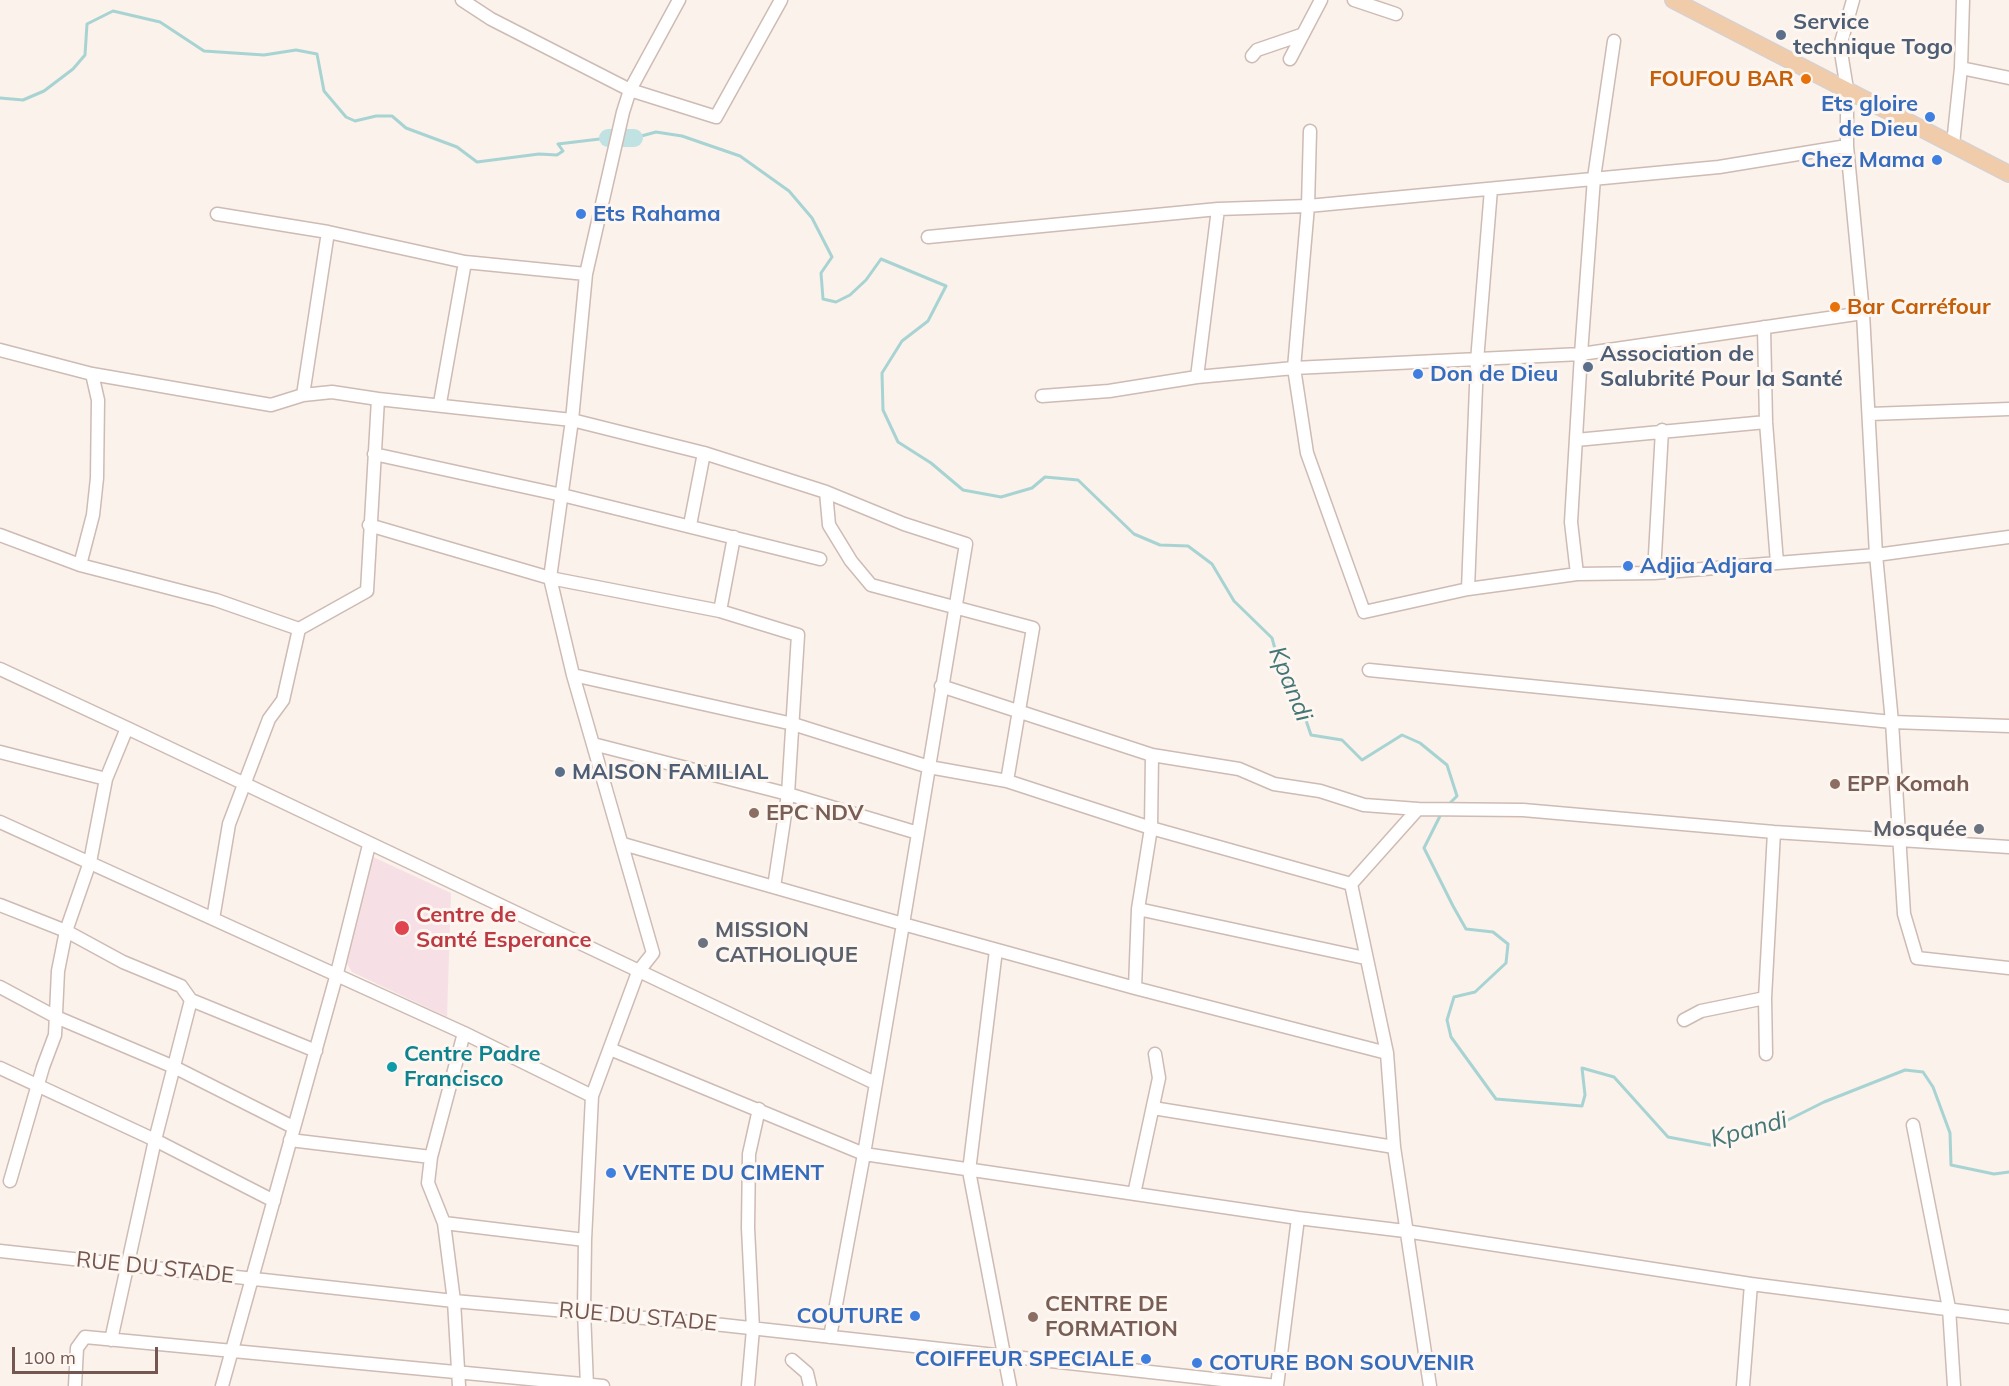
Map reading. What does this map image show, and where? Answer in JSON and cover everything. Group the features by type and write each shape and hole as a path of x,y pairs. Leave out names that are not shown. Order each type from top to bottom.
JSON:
{"main road":[{"path":"1673,0 2009,174"}],"street":[{"path":"462,0 490,19 630,90 716,117 781,0"},
{"path":"587,1385 584,1311 585,1240 592,1096 638,972 652,953 623,844 573,675 550,578 572,420 586,274 630,90 679,0"},
{"path":"1290,59 1321,0"},
{"path":"1354,0 1396,14"},
{"path":"1853,0 1840,46 1847,89 1847,146 1863,313 1876,555 1892,722 1904,914 1917,958 2009,968"},
{"path":"1953,144 1961,68 1963,0"},
{"path":"1252,56 1257,50 1301,35"},
{"path":"1577,574 1570,522 1581,354 1594,178 1614,41"},
{"path":"1961,68 2009,78"},
{"path":"1310,131 1308,206 1294,368 1307,453 1365,612 1468,589 1577,574 1654,573 1876,555 2009,537"},
{"path":"928,237 1218,209 1308,206 1719,167 1847,146"},
{"path":"1468,589 1478,361 1491,189"},
{"path":"1197,377 1218,209"},
{"path":"217,214 328,232 465,262 586,274"},
{"path":"303,395 328,232"},
{"path":"440,404 465,262"},
{"path":"1041,396 1109,391 1197,377 1294,368 1478,361 1581,354 1863,313"},
{"path":"1764,327 1766,422 1777,563"},
{"path":"0,350 92,374 271,405 303,395 332,392 572,420 704,453 826,492 904,524 966,544 864,1154 830,1337"},
{"path":"80,565 93,515 97,478 99,400 92,374"},
{"path":"213,919 229,824 269,719 283,700 299,629 367,591 378,399"},
{"path":"1870,414 2009,409"},
{"path":"1576,440 1662,430 1766,422"},
{"path":"1654,573 1662,430"},
{"path":"690,525 704,453"},
{"path":"374,454 690,525 820,559"},
{"path":"826,492 829,525 851,561 871,585 1033,628 1007,781"},
{"path":"369,525 550,578 720,611 798,635 788,794 774,887"},
{"path":"0,535 80,565 216,600 299,629"},
{"path":"720,611 734,537"},
{"path":"0,669 875,1083"},
{"path":"1369,670 1892,722 2009,726"},
{"path":"573,675 793,724 929,767 1007,781 1151,828 1351,884"},
{"path":"941,686 1019,709 1152,755 1239,769 1274,784 1320,791 1364,805 1423,809 1523,810 1774,832 2009,847"},
{"path":"10,1181 37,1087 55,1035 58,971 66,932 90,862 106,779 127,728"},
{"path":"593,744 788,794 918,833"},
{"path":"0,752 106,779"},
{"path":"1135,988 1138,909 1151,828 1152,755"},
{"path":"1351,884 1423,809"},
{"path":"0,822 464,1033 592,1096"},
{"path":"1766,1054 1765,998 1774,832"},
{"path":"623,844 996,950 1387,1053"},
{"path":"222,1386 316,1051 369,845"},
{"path":"1351,884 1387,1053 1394,1147 1430,1386"},
{"path":"0,905 66,932 123,962 181,986 191,1000 316,1051"},
{"path":"1138,909 1365,958"},
{"path":"996,950 969,1171 1010,1386"},
{"path":"0,987 56,1017 174,1067 293,1127"},
{"path":"1684,1020 1701,1011 1765,998"},
{"path":"111,1340 155,1140 191,1000"},
{"path":"459,1380 454,1301 444,1223 428,1183 431,1157 464,1033"},
{"path":"610,1049 864,1154 1298,1218 1405,1231 1750,1284 2009,1317"},
{"path":"1134,1194 1159,1070 1155,1054"},
{"path":"0,1068 155,1140 274,1201"},
{"path":"1153,1108 1394,1147"},
{"path":"748,1386 753,1329 748,1228 750,1154 759,1109"},
{"path":"1913,1125 1949,1308 1954,1386"},
{"path":"290,1140 431,1157"},
{"path":"1277,1386 1298,1218"},
{"path":"444,1223 585,1240"},
{"name":"RUE DU STADE","path":"0,1251 454,1301 584,1311 1004,1355 1277,1386"},
{"path":"1743,1386 1750,1284"},
{"path":"75,1386 77,1348 82,1339 232,1352 459,1380 603,1386"},
{"path":"792,1359 807,1373 810,1386"}],"shaded area":[{"name":"Centre de Santé Esperance","path":"373,857 451,893 447,1017 352,972 346,962"}],"waterway":[{"path":"0,98 23,100 44,91 73,69 85,55 87,24 113,11 160,22 204,51 264,55 296,50 317,54 324,91 346,117 355,121 376,116 392,116 406,128 457,147 477,162 539,154 557,155 563,151 558,144 608,138"},
{"name":"Kpandi","path":"634,138 656,132 682,136 740,156 789,191 812,218 832,257 821,273 823,299 836,302 850,295 866,280 881,259 946,286 928,321 902,341 882,373 883,410 898,442 931,463 963,490 1001,497 1032,488 1045,477 1078,480 1134,534 1160,545 1188,546 1212,564 1234,601 1272,638 1280,667 1299,700 1311,735 1342,740 1362,760 1402,735 1420,743 1447,765 1457,796 1448,805"},
{"path":"608,138 634,138"},
{"name":"Kpandi","path":"1442,812 1424,848 1466,929 1493,932 1508,944 1506,963 1475,992 1454,997 1447,1020 1451,1037 1496,1099 1582,1106 1585,1095 1582,1068 1614,1077 1668,1137 1710,1145 1766,1131 1824,1102 1905,1070 1923,1072 1933,1087 1950,1133 1951,1165 1994,1174 2009,1172"}],"place":[{"name":"Service technique Togo","path":"1781,35"},
{"name":"FOUFOU BAR","path":"1806,79"},
{"name":"Ets gloire de Dieu","path":"1930,117"},
{"name":"Chez Mama","path":"1937,160"},
{"name":"Ets Rahama","path":"581,214"},
{"name":"Bar Carréfour","path":"1835,307"},
{"name":"Association de Salubrité Pour la Santé","path":"1588,367"},
{"name":"Don de Dieu","path":"1418,374"},
{"name":"Adjia Adjara","path":"1628,566"},
{"name":"MAISON FAMILIAL","path":"560,772"},
{"name":"EPP Komah","path":"1835,784"},
{"name":"EPC NDV","path":"754,813"},
{"name":"Mosquée","path":"1979,829"},
{"name":"Centre de Santé Esperance","path":"402,928"},
{"name":"MISSION CATHOLIQUE","path":"703,943"},
{"name":"Centre Padre Francisco","path":"392,1067"},
{"name":"VENTE DU CIMENT","path":"611,1173"},
{"name":"COUTURE","path":"915,1316"},
{"name":"CENTRE DE FORMATION","path":"1033,1317"},
{"name":"COIFFEUR SPECIALE","path":"1146,1359"},
{"name":"COTURE BON SOUVENIR","path":"1197,1363"}]}
